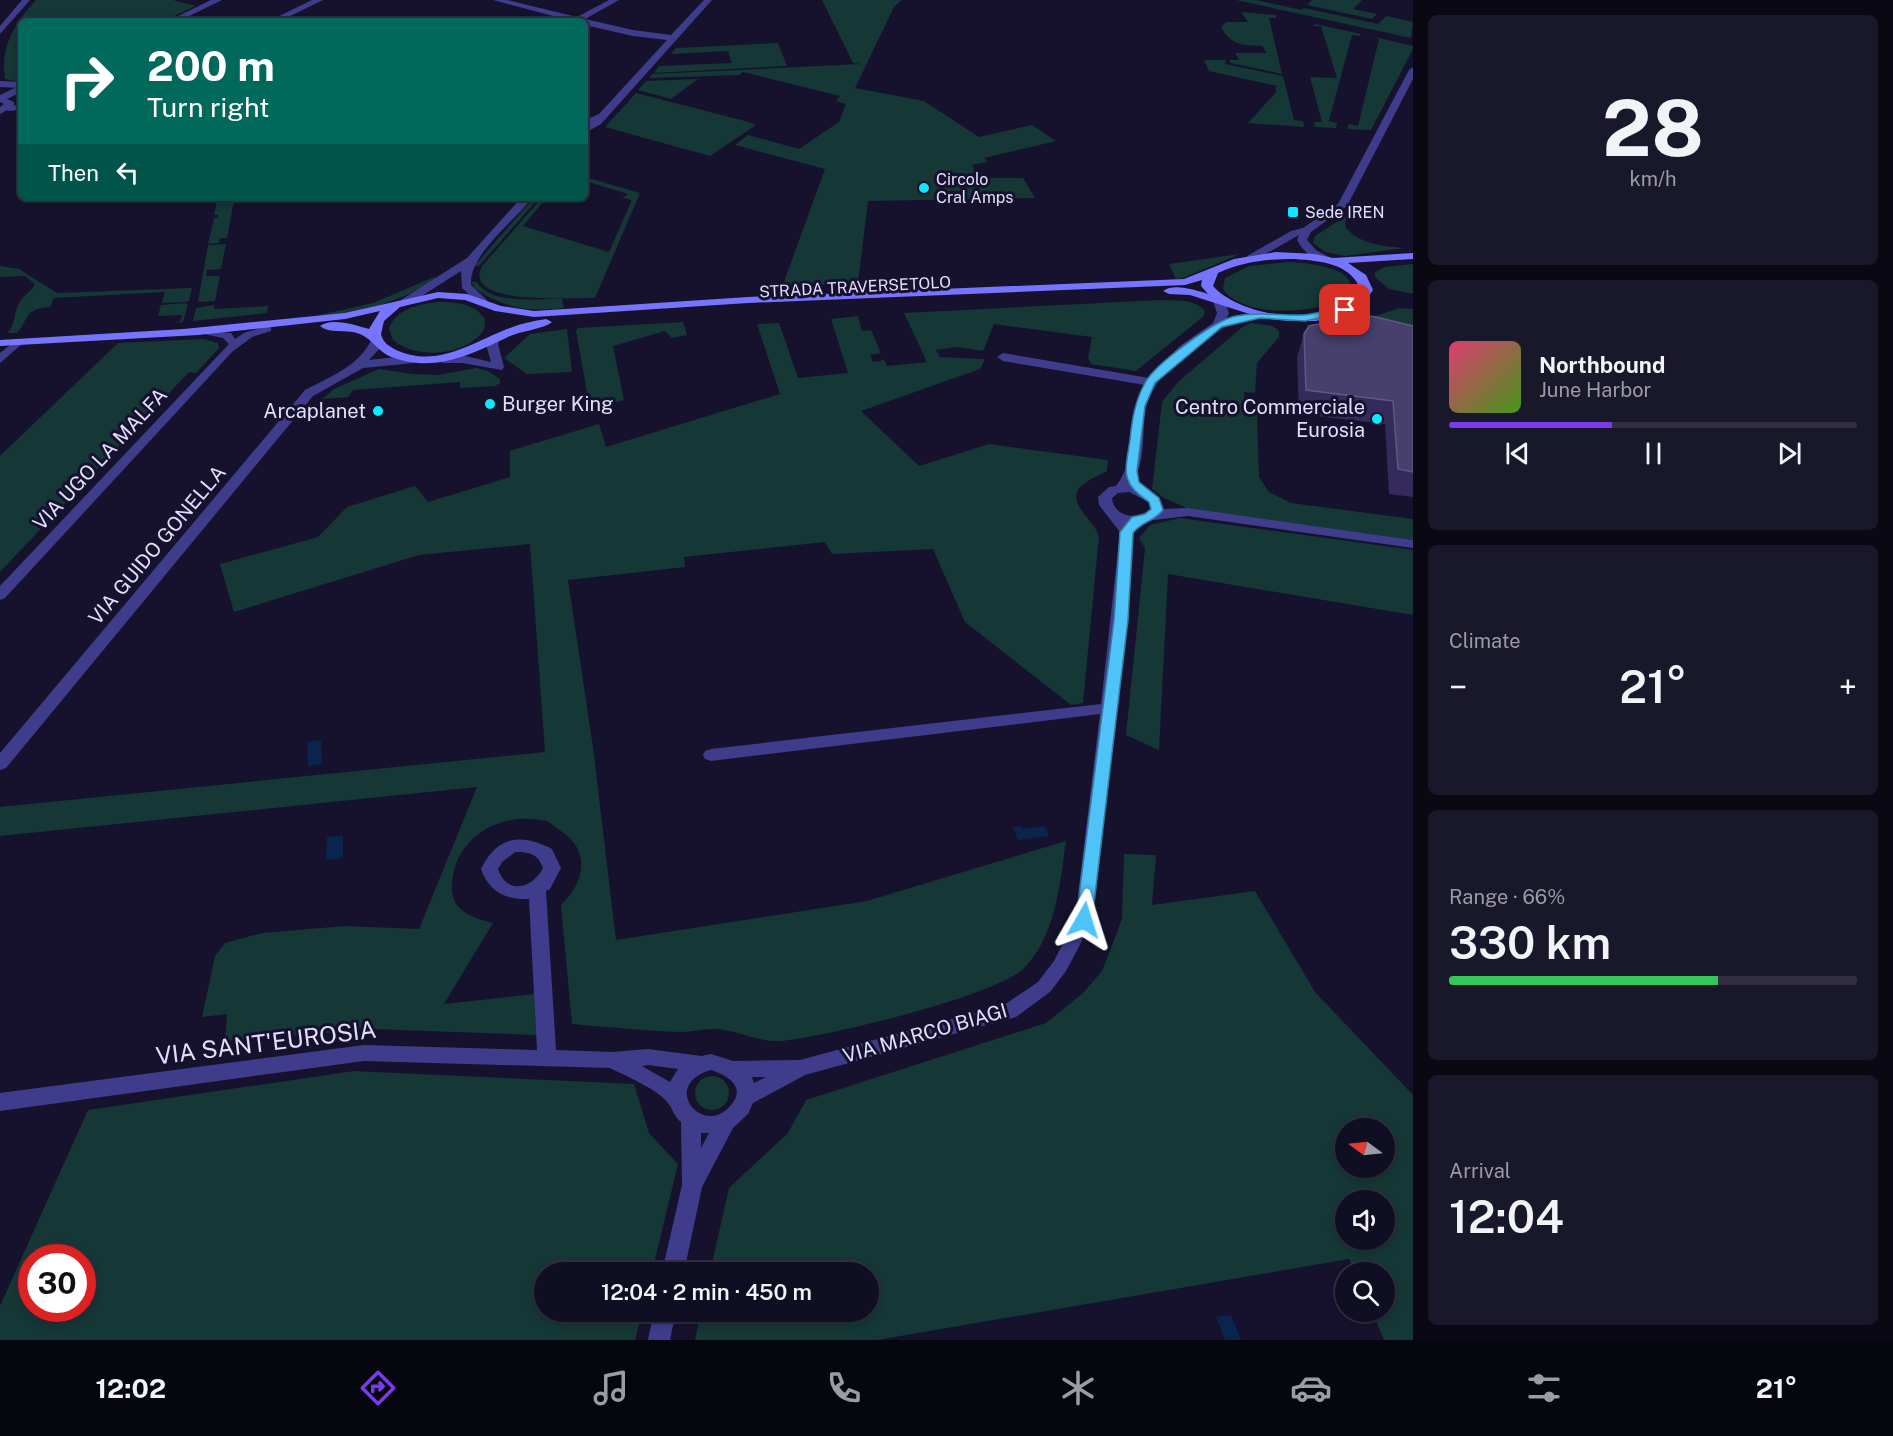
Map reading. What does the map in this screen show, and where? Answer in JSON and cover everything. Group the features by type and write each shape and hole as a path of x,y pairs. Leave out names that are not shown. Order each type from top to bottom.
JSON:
{"main road":[{"name":"STRADA TRAVERSETOLO","path":"187,332 240,334 448,295 518,313 541,314 748,300 1185,282 1213,273 1228,264 1251,258 1288,255 1327,260 1413,256"},
{"name":"STRADA TRAVERSETOLO","path":"1364,281 1370,266 1379,259"},
{"name":"STRADA TRAVERSETOLO","path":"267,329 343,327 363,331 390,352 414,359 442,359 470,353 518,327 540,323 768,308 1171,291 1191,292 1238,310 1260,315 1305,318 1340,312 1357,304 1365,296 1367,287 1364,281 1350,269 1327,260"},
{"path":"1213,273 1208,279 1207,286 1219,301"},
{"name":"STRADA TRAVERSETOLO","path":"376,339 375,330 378,320 387,311 405,302"},
{"path":"486,304 500,319 499,330 494,338"},
{"name":"STRADA TRAVERSETOLO","path":"0,343 208,332"}],"street":[{"path":"0,31 26,0"},
{"path":"177,18 218,0"},
{"path":"280,18 319,0"},
{"path":"497,0 570,18"},
{"path":"587,18 615,0"},
{"path":"588,128 598,122 708,0"},
{"path":"588,22 633,33 673,38"},
{"path":"1251,258 1295,233 1307,230 1342,206 1413,70"},
{"path":"0,84 18,87"},
{"path":"588,123 602,116"},
{"path":"405,302 471,260 524,201"},
{"path":"1307,230 1302,240 1304,244 1310,251 1327,260"},
{"path":"471,260 465,274 466,286 486,304"},
{"path":"1218,325 1222,313 1219,301"},
{"path":"1154,514 1157,505 1133,482 1131,471 1140,406 1150,382 1218,325 1235,319 1260,315"},
{"name":"VIA UGO LA MALFA","path":"0,595 240,334 267,329"},
{"path":"208,332 227,335 240,334"},
{"path":"442,359 462,359 498,367 492,344 494,338"},
{"name":"VIA GUIDO GONELLA","path":"357,366 376,346 376,339"},
{"path":"0,359 18,342"},
{"path":"1003,357 1150,382"},
{"name":"VIA GUIDO GONELLA","path":"0,764 300,402 323,383 357,366 414,359"},
{"path":"1131,471 1121,488 1105,497 1106,507 1132,526 1154,514 1188,512 1411,544"},
{"path":"1121,488 1145,493 1188,512"},
{"name":"VIA MARCO BIAGI","path":"748,1096 800,1068 1009,1011 1044,987 1060,966 1084,920 1132,526"},
{"path":"711,756 1109,708"},
{"path":"537,888 547,1057"},
{"name":"VIA SANT'EUROSIA","path":"0,1102 364,1053 612,1060 648,1057 700,1064"},
{"path":"612,1060 650,1079 677,1098 684,1113 691,1119 707,1125 725,1123"},
{"path":"677,1098 679,1081 692,1068 711,1062 733,1068 741,1076 748,1096 741,1112 725,1123 692,1185"},
{"name":"VIA MARCO BIAGI","path":"733,1068 800,1068"},
{"path":"676,1262 692,1185 691,1119"},
{"path":"659,1340 663,1322"}],"green space":[{"path":"36,0 173,0 196,6 170,18 22,17"},
{"name":"Circolo Cral Amps","path":"822,0 902,0 894,7 855,88 924,101 979,137 1032,125 1056,141 984,158 988,162 972,165 978,178 1023,178 1035,198 868,201 858,283 782,287 825,169 735,145 748,135 799,149 839,122 846,104 836,101 840,96 743,72 739,75 649,78 652,74 861,64 853,63"},
{"path":"1236,0 1256,0 1301,10 1304,8 1378,24 1386,16 1413,22 1411,38"},
{"path":"1312,0 1362,0 1353,9 1377,14 1372,19 1307,5"},
{"path":"1241,12 1276,15 1276,18 1269,18 1282,74 1231,63 1229,60 1239,60 1235,53 1267,53 1262,46 1233,41 1221,27 1226,22 1248,22"},
{"path":"18,23 18,81 5,79 4,67 7,46"},
{"path":"1315,24 1361,34 1360,36 1352,35 1329,121 1337,123 1336,128 1315,127 1314,122 1322,122 1310,77 1337,78 1321,26 1313,26"},
{"path":"1371,36 1413,46 1413,49 1371,130 1347,129 1349,124 1358,126 1379,39"},
{"path":"778,43 787,66 654,73 659,66 732,63 728,51 671,54 676,48"},
{"path":"1204,60 1226,60 1225,64 1283,76 1294,120 1303,121 1304,127 1248,123 1277,91 1275,90 1277,86 1209,71"},
{"path":"698,79 671,99 638,90 646,81"},
{"path":"636,93 756,125 710,156 605,127"},
{"path":"588,178 640,193 595,298 544,298 503,294 488,288 480,279 482,266 539,201 553,203 543,202 523,226 609,252 632,200 623,198 628,194 588,182"},
{"path":"217,201 234,201 227,238 220,238 219,243 208,244 214,218 218,218 218,215 214,215"},
{"path":"531,201 536,201 479,266 474,266"},
{"path":"1350,213 1345,222 1346,228 1352,234 1373,244 1405,248 1344,256 1325,252 1313,243 1315,236"},
{"path":"226,244 221,269 207,270 206,276 220,276 215,301 198,302 208,245"},
{"path":"1240,254 1176,279 1169,264"},
{"path":"1288,262 1316,265 1337,271 1346,276 1351,291 1340,299 1324,305 1285,311 1248,305 1233,299 1223,289 1225,278 1249,266"},
{"path":"1413,264 1413,294 1389,289 1375,277 1375,272 1385,267"},
{"path":"0,266 19,269 57,293 192,288 189,301 186,302 162,303 165,292 54,298 50,307 31,312 17,333 7,333 12,326 20,302 35,284 25,276 0,277"},
{"path":"434,277 438,279 410,294 379,305 347,313 315,316 373,303"},
{"path":"471,282 477,282 484,290 504,298 562,299 564,308 534,310 509,305 481,293"},
{"path":"1161,300 1196,304 1205,311 1204,316 1136,371 1091,364 1088,358 1092,337 994,324 983,351 958,347 936,350 940,357 985,359 980,369 861,411 919,466 989,444 1108,460 1107,471 1085,483 1078,489 1076,496 1081,509 1099,536 1083,703 1071,705 965,622 933,549 832,554 825,542 684,557 685,567 568,580 593,747 616,940 867,901 1066,841 1050,926 1034,956 1023,969 1006,980 945,1003 907,1014 832,1032 780,1041 763,1040 730,1031 709,1029 681,1032 572,1024 561,905 575,887 579,877 581,858 571,839 548,822 529,819 513,820 497,824 471,840 455,867 452,893 458,907 470,915 493,923 444,1004 534,994 536,1035 373,1029 225,1041 227,1014 202,1017 215,956 225,943 262,933 345,926 419,929 477,787 0,836 0,807 545,752 530,544 419,555 234,612 220,564 318,537 347,507 415,486 428,502 510,477 510,451 519,448 599,424 606,447 780,394 757,324 779,323 798,378 848,373 831,319 858,316 862,331 871,330 881,353 870,355 873,362 884,360 887,366 927,362 904,313"},
{"path":"185,303 188,305 183,322 174,323 180,321 182,315 158,316 161,305"},
{"path":"457,303 475,310 485,319 484,330 466,345 441,352 415,351 393,340 389,329 392,322 402,312 423,304"},
{"path":"214,305 214,309 268,306 267,313 193,321 196,308"},
{"path":"1400,308 1413,309 1413,346 1352,324"},
{"path":"683,322 687,335 672,338 665,331 613,346 624,400 590,409 576,331 578,328"},
{"path":"1251,323 1273,326 1279,331 1279,337 1257,363 1255,393 1244,392 1245,413 1257,414 1259,477 1269,492 1291,503 1413,519 1413,540 1189,509 1164,498 1152,489 1162,402 1178,382 1241,328"},
{"path":"567,329 572,372 527,374 504,358 530,334"},
{"path":"204,339 218,343 219,348 196,373 189,372 0,572 0,456 118,343"},
{"path":"476,368 488,371 500,379 500,383 495,386 460,388 460,382 353,390 348,397 322,399 334,389 379,369 438,375"},
{"path":"1180,518 1413,550 1413,615 1168,574 1159,750 1126,735 1145,548 1139,538 1150,525"},
{"path":"1124,854 1156,855 1152,905 1255,891 1315,992 1413,1095 1413,1340 1384,1340 1377,1322 1395,1322 1395,1262 1350,1262 1349,1259 877,1340 695,1340 699,1322 879,1322 879,1262 712,1262 729,1188 788,1133 806,1100 1046,1023 1083,993 1102,971 1122,919"},
{"path":"354,1071 634,1084 649,1133 678,1164 654,1262 534,1262 534,1322 639,1322 635,1340 0,1340 0,1306 18,1266 18,1322 96,1322 96,1244 28,1244 88,1110"},
{"path":"712,1076 724,1081 729,1093 724,1105 712,1110 700,1105 695,1093 700,1081"}],"water":[{"path":"321,740 322,764 308,766 307,742"},
{"path":"1021,826 1022,829 1045,826 1049,836 1018,840 1013,827"},
{"path":"343,835 343,858 326,860 327,837"},
{"path":"1231,1315 1241,1340 1225,1340 1216,1317"}],"building":[{"name":"Centro Commerciale Eurosia","path":"1363,315 1413,326 1413,472 1398,469 1393,401 1306,390 1304,334 1309,326 1324,323 1345,324"}],"place":[{"name":"Circolo Cral Amps","path":"924,188"},
{"name":"Sede IREN","path":"1293,212"},
{"name":"Burger King","path":"490,404"},
{"name":"Arcaplanet","path":"378,411"},
{"name":"Centro Commerciale Eurosia","path":"1377,419"}],"route":[{"path":"1084,920 1121,620 1126,532 1137,520 1149,517 1157,510 1155,501 1139,490 1133,482 1131,471 1140,406 1150,382 1191,345 1218,325 1235,319 1260,315 1305,318 1330,315 1345,310"}]}
